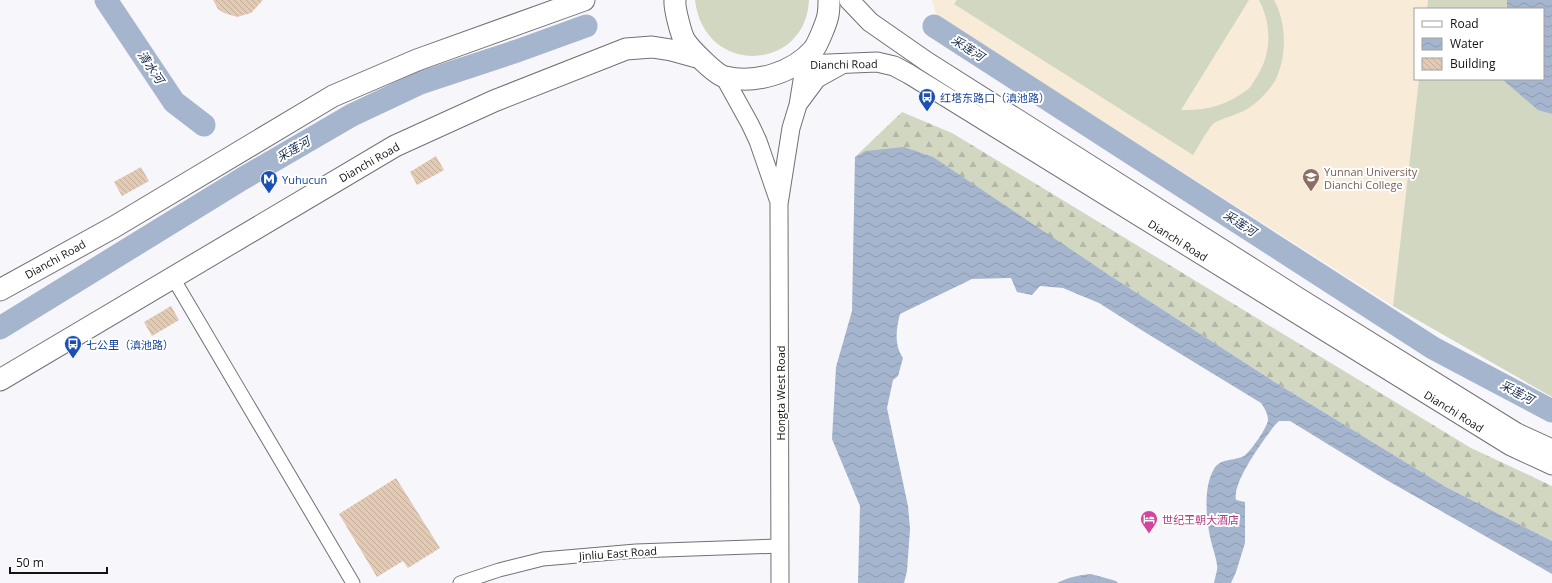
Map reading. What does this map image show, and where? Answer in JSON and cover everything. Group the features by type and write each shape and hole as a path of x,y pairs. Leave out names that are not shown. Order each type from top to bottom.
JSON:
{"main road":[{"name":"Dianchi Road","path":"0,290 114,227 333,96 417,60 584,0"},
{"path":"675,0 674,6 684,40 700,58 708,66 724,77 749,79 774,75 801,63 815,48 828,16 829,0"},
{"name":"Dianchi Road","path":"849,0 870,22 926,62 1517,433 1552,449"},
{"name":"Dianchi Road","path":"0,380 396,146 494,101 626,49 652,47 671,50 700,58"},
{"name":"Dianchi Road","path":"801,63 844,64 877,62 894,66 910,74 1511,446 1552,465"}],"street":[{"path":"779,204 790,128 798,105 801,63"},
{"path":"798,105 817,79 844,64"},
{"path":"724,77 758,141 779,204"},
{"name":"Hongta West Road","path":"779,204 780,583"},
{"path":"173,278 353,583"},
{"name":"Jinliu East Road","path":"460,583 499,570 543,560 636,550 780,546"}],"shaded area":[{"name":"Yunnan University Dianchi College","path":"932,0 1428,0 1427,8 1414,8 1414,80 1419,80 1393,306 936,15"}],"green space":[{"path":"695,0 809,0 804,24 791,41 774,52 754,56 734,53 716,43 702,25"},
{"path":"957,0 1249,0 1181,110 1216,106 1232,100 1251,86 1265,59 1268,39 1266,19 1259,0 1274,0 1278,9 1284,40 1282,61 1275,81 1266,93 1255,104 1247,109 1213,124 1193,155 954,4"},
{"path":"1428,0 1552,0 1552,397 1393,306 1419,80 1544,80 1544,8 1427,8"},
{"path":"902,112 952,133 1471,448 1552,486 1552,541 1446,487 1273,381 1106,273 865,151 855,157"}],"water":[{"path":"1507,0 1552,0 1552,114 1538,110 1503,80 1544,80 1544,8 1507,8"},
{"path":"904,147 933,157 1106,273 1273,381 1446,487 1552,541 1552,574 1383,478 1290,421 1279,421 1249,462 1236,492 1236,500 1245,502 1245,543 1236,572 1231,583 1214,583 1217,567 1207,514 1206,504 1208,485 1217,465 1224,461 1244,456 1258,439 1268,420 1261,403 1099,303 1063,288 1040,286 1032,295 1017,292 1011,278 972,279 900,314 897,342 903,358 898,376 893,380 887,408 908,506 910,529 907,571 904,583 858,583 860,506 832,439 836,367 852,311 855,157 865,151"},
{"path":"1091,574 1116,581 1118,583 1057,583 1066,579"}],"building":[{"path":"213,0 263,0 251,13 237,17 224,13 218,9"},
{"path":"436,156 444,170 417,185 410,172"},
{"path":"141,167 149,181 122,196 114,182"},
{"path":"171,306 179,320 152,336 144,322"},
{"path":"396,478 440,548 408,568 403,561 377,577 339,514"}],"waterway":[{"name":"清水河","path":"106,0 174,102 204,125"},
{"name":"采莲河","path":"0,328 242,179 352,115 420,83 517,51 586,26"},
{"name":"采莲河","path":"934,26 1433,348 1552,411"}],"place":[{"name":"红塔东路口（滇池路）","path":"927,112"},
{"name":"Yunnan University Dianchi College","path":"1311,192"},
{"name":"Yuhucun","path":"269,194"},
{"name":"七公里（滇池路）","path":"73,359"},
{"name":"世纪王朝大酒店","path":"1149,534"}]}
